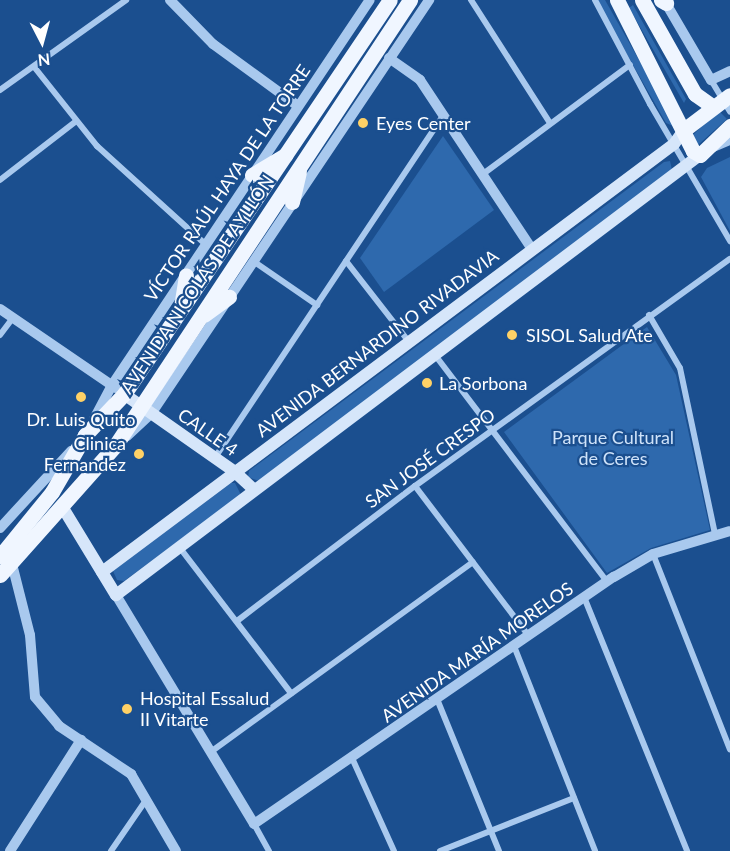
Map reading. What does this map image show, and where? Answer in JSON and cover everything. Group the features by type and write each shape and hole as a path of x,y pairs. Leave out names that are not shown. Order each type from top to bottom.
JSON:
{"main road":[{"name":"AVENIDA NICOLÁS DE AYLLÓN","path":"0,576 6,560 52,492 85,435 118,389 181,311 390,0"},
{"name":"AVENIDA NICOLÁS DE AYLLÓN","path":"6,560 63,508 145,410 196,320 410,0"},
{"path":"617,0 685,129 688,145 702,153"},
{"path":"642,0 695,94 721,100"},
{"path":"685,129 721,100"},
{"path":"63,508 116,595 687,168 730,126"},
{"name":"AVENIDA BERNARDINO RIVADAVIA","path":"102,572 674,144 685,129"},
{"path":"252,175 287,154"},
{"path":"292,202 301,163"},
{"path":"181,311 186,274"},
{"path":"196,320 229,297"},
{"name":"CALLE 4","path":"118,389 214,460 235,472 254,490"}],"street":[{"path":"0,90 35,68 126,0"},
{"path":"170,0 213,44 298,106"},
{"name":"VÍCTOR RAÚL HAYA DE LA TORRE","path":"118,389 186,274 370,0"},
{"path":"145,410 229,297 429,0"},
{"path":"471,0 550,123"},
{"path":"595,0 730,242"},
{"path":"664,1 730,112"},
{"path":"389,58 420,80 442,117 532,249"},
{"path":"483,174 630,65"},
{"path":"35,68 75,122 206,244"},
{"path":"711,80 730,71"},
{"path":"214,460 442,117"},
{"path":"0,180 75,122"},
{"path":"702,153 730,140"},
{"name":"SAN JOSÉ CRESPO","path":"237,621 415,486 648,315 730,259"},
{"path":"253,260 317,305"},
{"path":"346,261 409,342"},
{"path":"0,309 118,389"},
{"path":"648,315 680,368 715,534"},
{"path":"0,335 12,319"},
{"path":"435,355 494,430 606,582"},
{"path":"0,528 85,435"},
{"path":"415,486 529,636"},
{"name":"AVENIDA MARÍA MORELOS","path":"254,824 606,582 653,554 730,531"},
{"path":"180,548 291,693"},
{"path":"653,554 730,749"},
{"path":"6,560 30,635 35,697 59,726 131,774 148,798 176,851"},
{"path":"212,751 472,562"},
{"path":"116,595 212,751 269,851"},
{"path":"584,597 687,851"},
{"path":"514,646 595,851"},
{"path":"437,699 499,851"},
{"path":"10,851 81,740"},
{"path":"352,758 394,851"},
{"path":"111,851 148,798"},
{"path":"440,851 574,798"}],"green space":[{"path":"596,0 605,0 673,120 673,126 666,123"},
{"path":"633,5 686,99 684,103 629,8"},
{"path":"718,110 727,119 698,145 693,135"},
{"path":"443,136 494,210 384,292 360,258"},
{"path":"730,157 730,231 701,177 707,168"},
{"path":"670,161 672,170 259,481 248,477 249,471 664,162"},
{"name":"Parque Cultural de Ceres","path":"647,327 676,375 710,530 651,548 607,573 504,432"},
{"path":"231,483 235,483 241,495 124,581 117,580 113,571"}],"place":[{"name":"Eyes Center","path":"363,123"},
{"name":"SISOL Salud Ate","path":"512,335"},
{"name":"La Sorbona","path":"427,383"},
{"name":"Dr. Luis Quito","path":"81,397"},
{"name":"Clinica Fernandez","path":"139,454"},
{"name":"Hospital Essalud II Vitarte","path":"127,709"}]}
